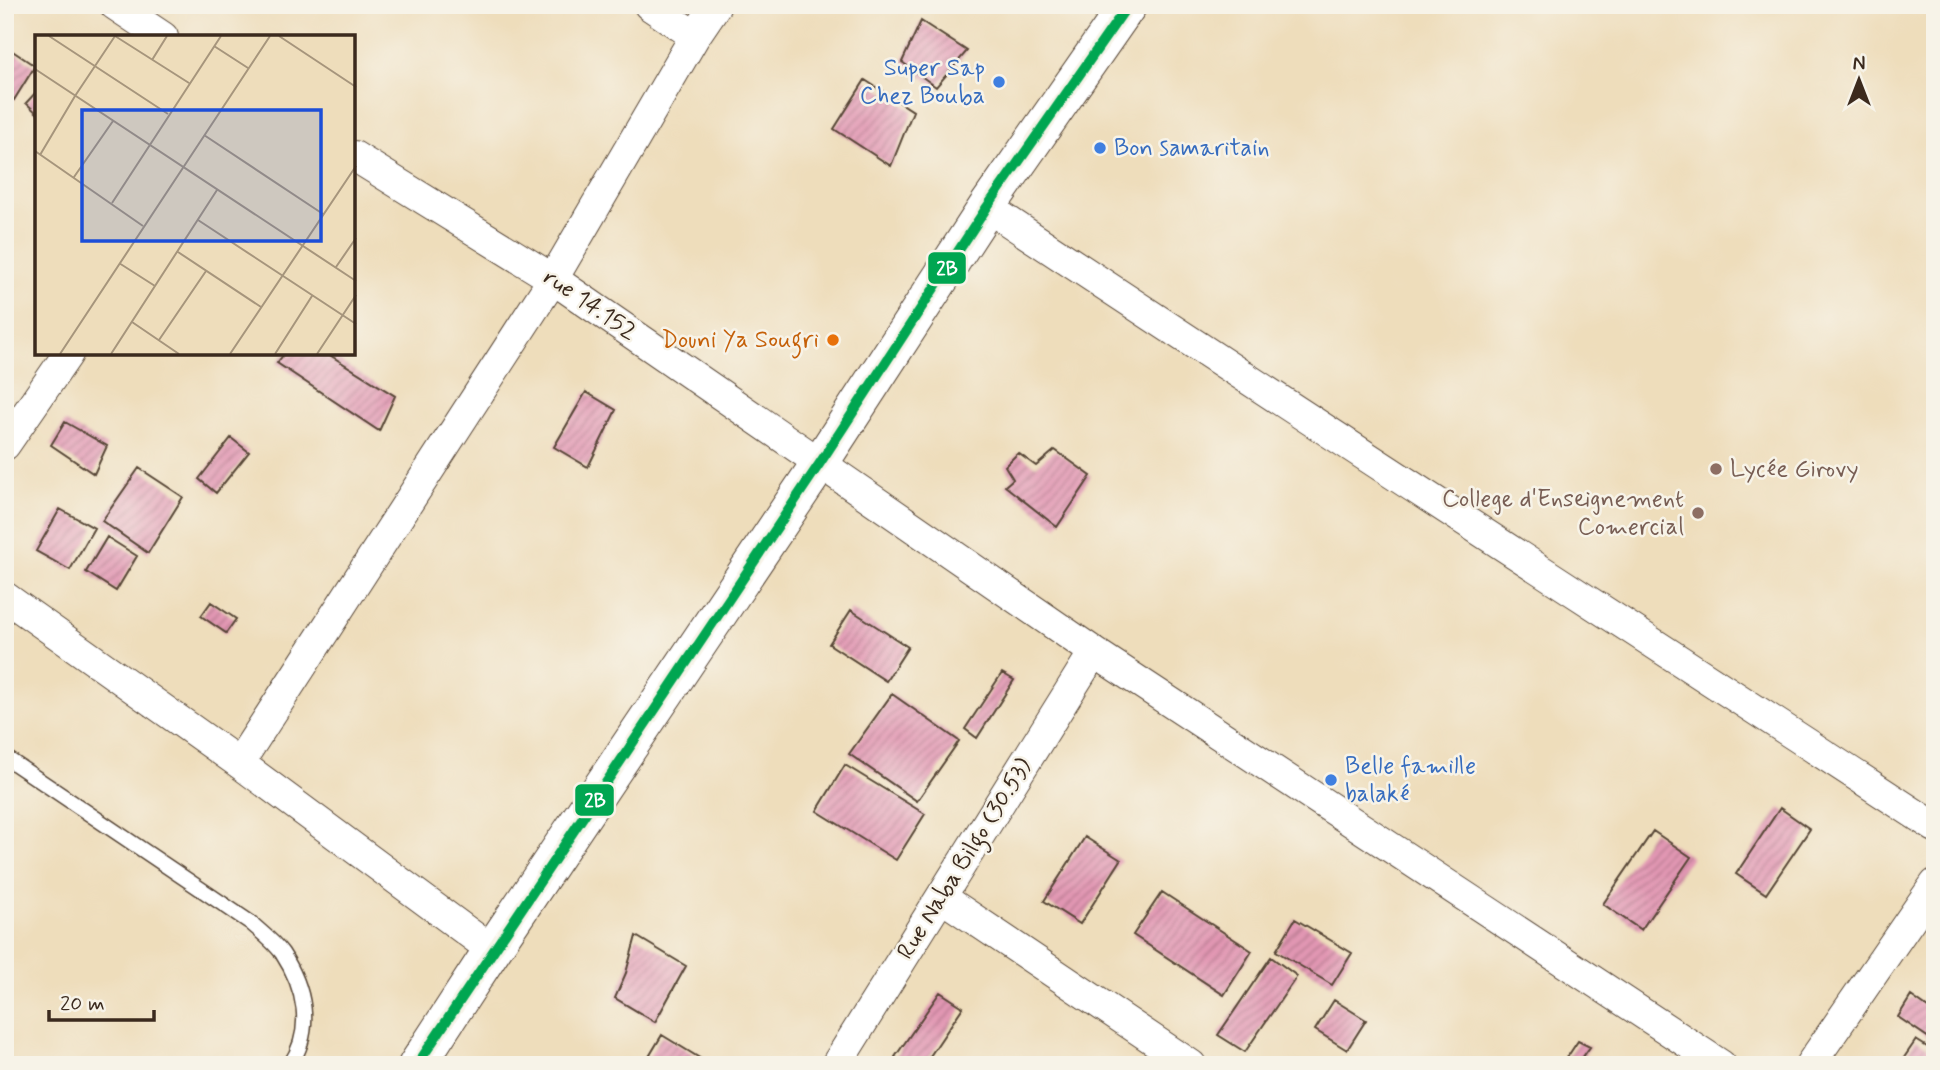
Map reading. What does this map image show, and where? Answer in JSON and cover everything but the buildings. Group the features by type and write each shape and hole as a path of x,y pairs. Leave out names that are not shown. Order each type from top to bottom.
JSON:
{"street":[{"path":"114,5 160,35"},
{"path":"649,5 695,36"},
{"path":"239,763 553,279 695,36 716,5"},
{"path":"417,1065 820,463 987,206 1128,5"},
{"name":"rue 14.152","path":"355,157 553,279 1094,652 1721,1065"},
{"path":"987,206 1237,374 1574,590 1935,827"},
{"path":"5,445 67,355"},
{"path":"5,597 239,763 492,950"},
{"name":"Rue Naba Bilgo (30.53)","path":"836,1065 1094,652"},
{"path":"1810,1065 1935,884"},
{"path":"941,897 1191,1065"}],"lane":[{"path":"5,757 251,923 281,953 300,991 306,1022 296,1056 290,1065"}],"transit line":[{"name":"2B","path":"417,1065 820,463 987,207 1128,5"}],"place":[{"name":"Super Sap Chez Bouba","path":"999,82"},
{"name":"Bon samaritain","path":"1100,148"},
{"name":"Douni Ya Sougri","path":"833,340"},
{"name":"Lycée Girovy","path":"1716,469"},
{"name":"College d'Enseignement Comercial","path":"1698,513"},
{"name":"Belle famille balaké","path":"1331,780"}]}
